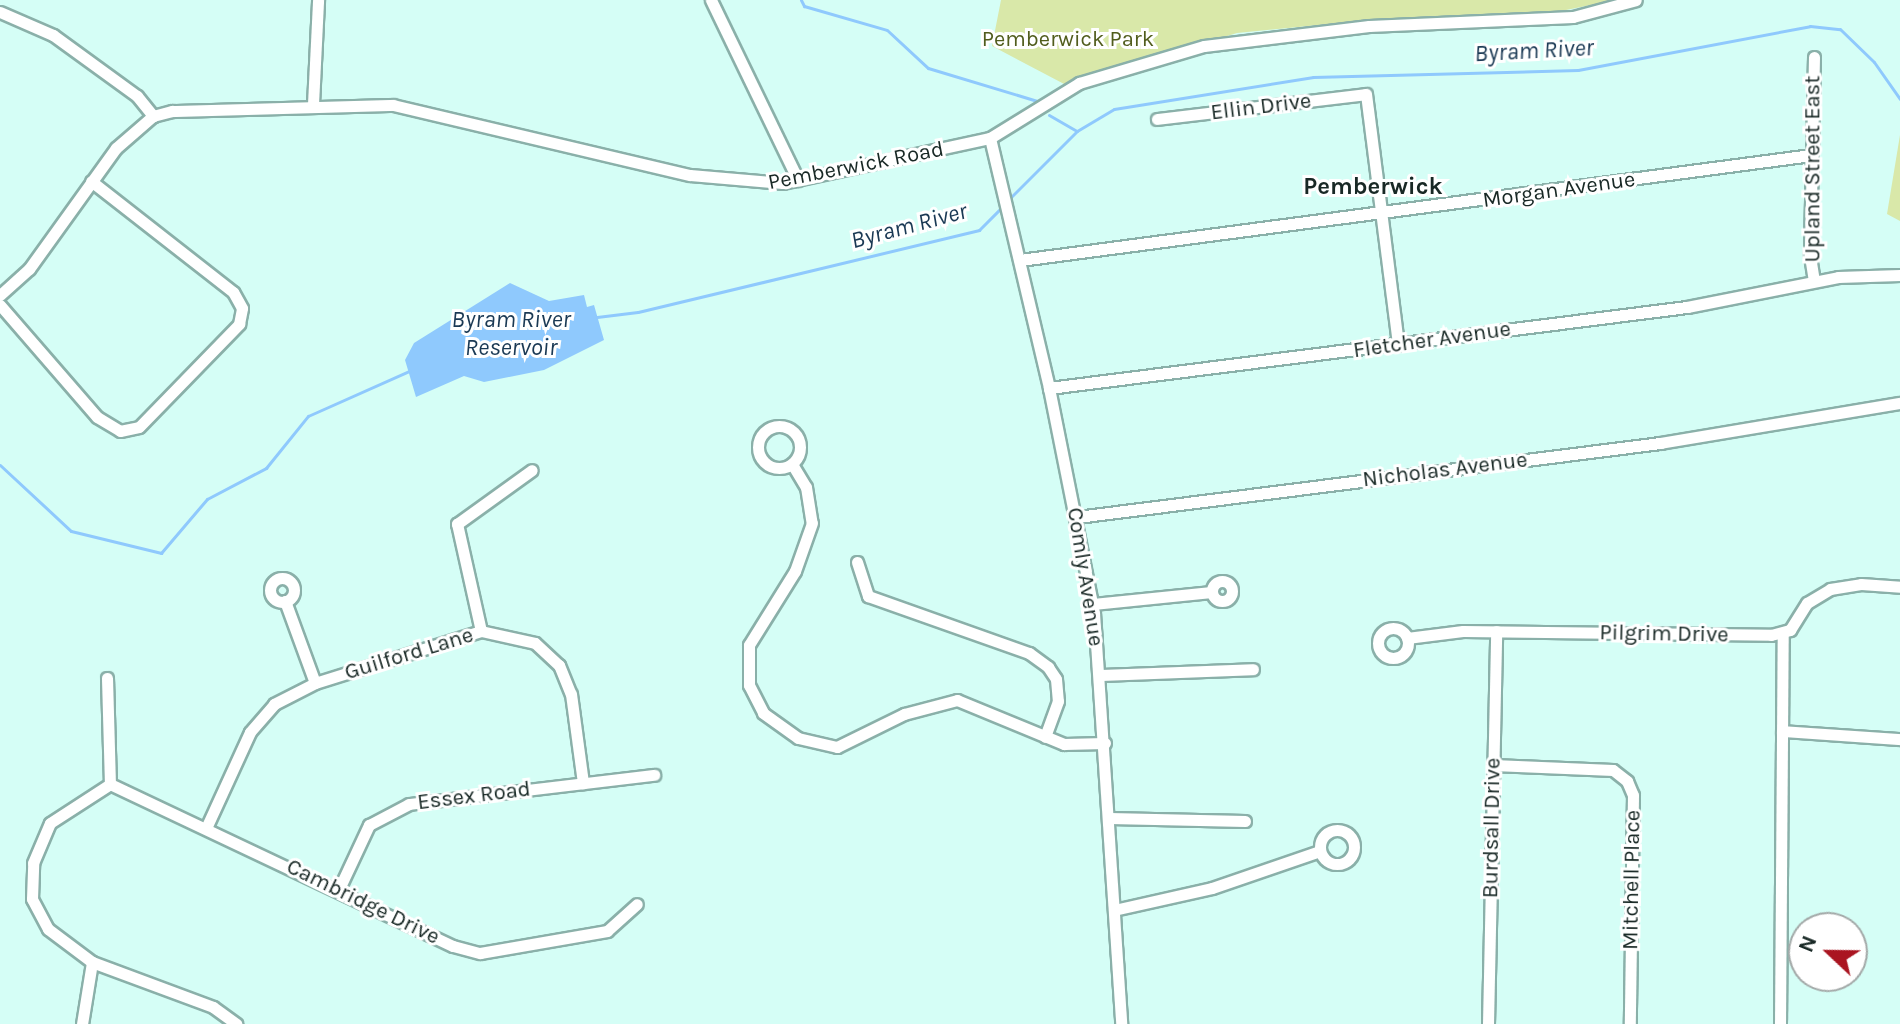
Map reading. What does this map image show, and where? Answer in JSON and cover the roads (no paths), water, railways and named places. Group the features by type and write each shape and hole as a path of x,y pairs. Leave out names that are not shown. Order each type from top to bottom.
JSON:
{"street":[{"path":"313,104 318,0"},
{"path":"711,0 798,180"},
{"name":"Pemberwick Road","path":"153,116 198,108 393,105 690,175 762,184 798,180 990,138 1079,83 1204,46 1369,26 1573,17 1636,0"},
{"path":"0,12 53,35 137,96 153,116 116,148 29,269 0,295"},
{"name":"Upland Street East","path":"1814,57 1811,155 1814,281"},
{"name":"Ellin Drive","path":"1157,119 1366,94 1380,215"},
{"name":"Comly Avenue","path":"990,138 1049,388 1093,604 1105,743 1121,1024"},
{"name":"Morgan Avenue","path":"1020,260 1380,215 1811,155"},
{"path":"0,305 97,417 120,431 139,427 239,324 242,308 233,292 91,181"},
{"path":"1380,215 1398,345"},
{"name":"Fletcher Avenue","path":"1049,388 1687,307 1814,281 1900,275"},
{"name":"Nicholas Avenue","path":"1077,517 1813,419 1900,403"},
{"path":"792,464 806,487 812,523 795,571 749,645 749,685 763,713 798,738 837,747 904,714 957,700 1045,737 1077,746 1105,743"},
{"path":"481,631 457,524 532,470"},
{"path":"857,562 862,590 874,599 1029,653 1048,667 1059,688 1055,717 1045,737"},
{"path":"1780,1024 1783,634 1807,603 1830,589 1861,584 1900,587"},
{"path":"1093,604 1211,592"},
{"path":"285,601 315,683"},
{"name":"Guilford Lane","path":"207,826 250,732 274,704 315,683 481,631 535,643 559,665 571,694 583,783"},
{"name":"Pilgrim Drive","path":"1407,638 1496,631 1783,634"},
{"name":"Burdsall Drive","path":"1488,1024 1496,631"},
{"path":"1100,675 1253,669"},
{"path":"107,678 110,784 50,823 33,863 32,899 48,929 92,962 213,1007 236,1024"},
{"path":"1782,731 1900,739"},
{"name":"Mitchell Place","path":"1493,765 1613,770 1627,781 1633,795 1630,1024"},
{"name":"Essex Road","path":"339,889 369,825 409,804 654,775"},
{"name":"Cambridge Drive","path":"110,784 207,826 453,946 480,953 607,931 637,904"},
{"path":"1109,818 1245,821"},
{"path":"1114,910 1212,888 1320,851"},
{"path":"82,1024 92,962"}],"water":[{"name":"Byram River Reservoir","path":"510,283 549,301 584,295 587,307 594,305 604,340 544,370 484,382 464,376 416,397 405,360 414,343"}],"waterway":[{"path":"801,0 804,6 887,30 928,68 1037,101"},
{"name":"Byram River","path":"1007,201 1077,131 1114,109 1313,77 1578,70 1810,26 1840,29 1874,62 1900,99"},
{"path":"1049,115 1077,131"},
{"name":"Byram River","path":"597,317 638,312 979,230 1002,207"},
{"name":"Byram River","path":"0,465 71,531 161,553 207,499 266,468 308,416 409,371"}],"district":[{"name":"Pemberwick","path":"1373,187"}],"park label":[{"name":"Pemberwick Park","path":"1068,40"}]}
